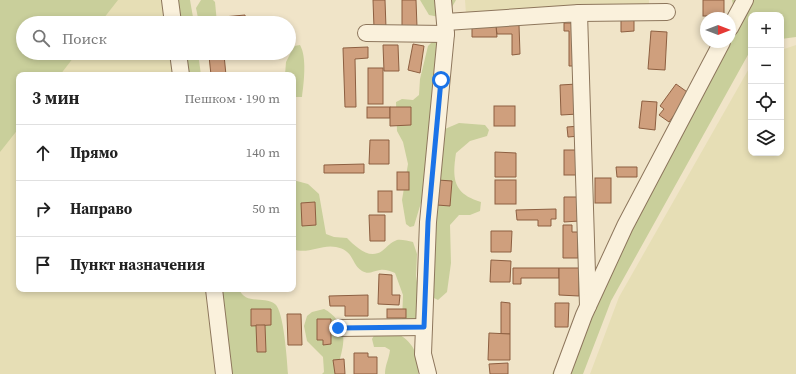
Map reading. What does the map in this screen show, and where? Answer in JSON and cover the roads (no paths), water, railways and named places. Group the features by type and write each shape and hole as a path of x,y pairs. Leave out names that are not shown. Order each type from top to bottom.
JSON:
{"lane":[{"path":"170,0 172,16"},
{"path":"428,374 423,354 428,222 446,28 443,0"},
{"path":"736,16 744,0"},
{"path":"366,33 446,28 579,13 667,12"},
{"path":"579,13 588,306"},
{"path":"562,374 588,306 626,226 719,48"},
{"path":"179,60 181,72"},
{"path":"214,292 224,374"},
{"path":"338,328 424,327"}]}
